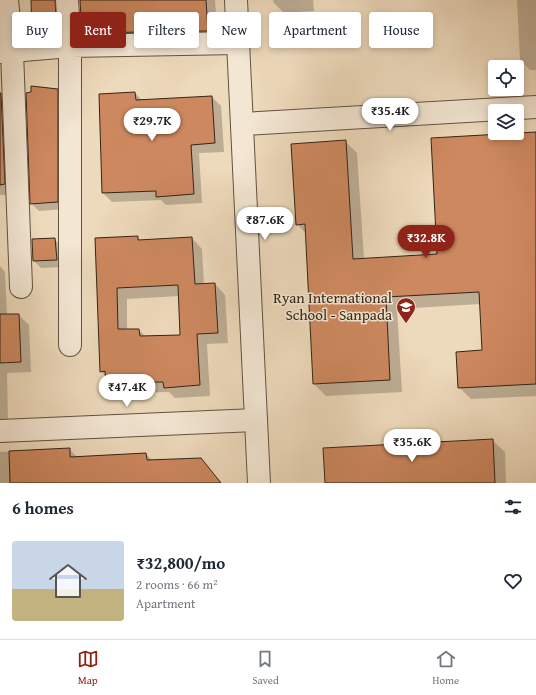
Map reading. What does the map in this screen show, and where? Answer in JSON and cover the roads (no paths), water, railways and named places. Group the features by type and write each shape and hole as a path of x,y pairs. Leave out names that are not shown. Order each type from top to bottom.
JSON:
{"street":[{"path":"7,0 6,52 22,287"},
{"path":"6,52 70,46 67,0"},
{"path":"236,0 237,12"},
{"path":"126,45 207,44"},
{"path":"70,48 70,345"},
{"path":"238,48 259,483"},
{"path":"242,124 536,107"},
{"path":"0,431 256,420"}],"place":[{"name":"Ryan International School - Sanpada","path":"406,324"}]}
